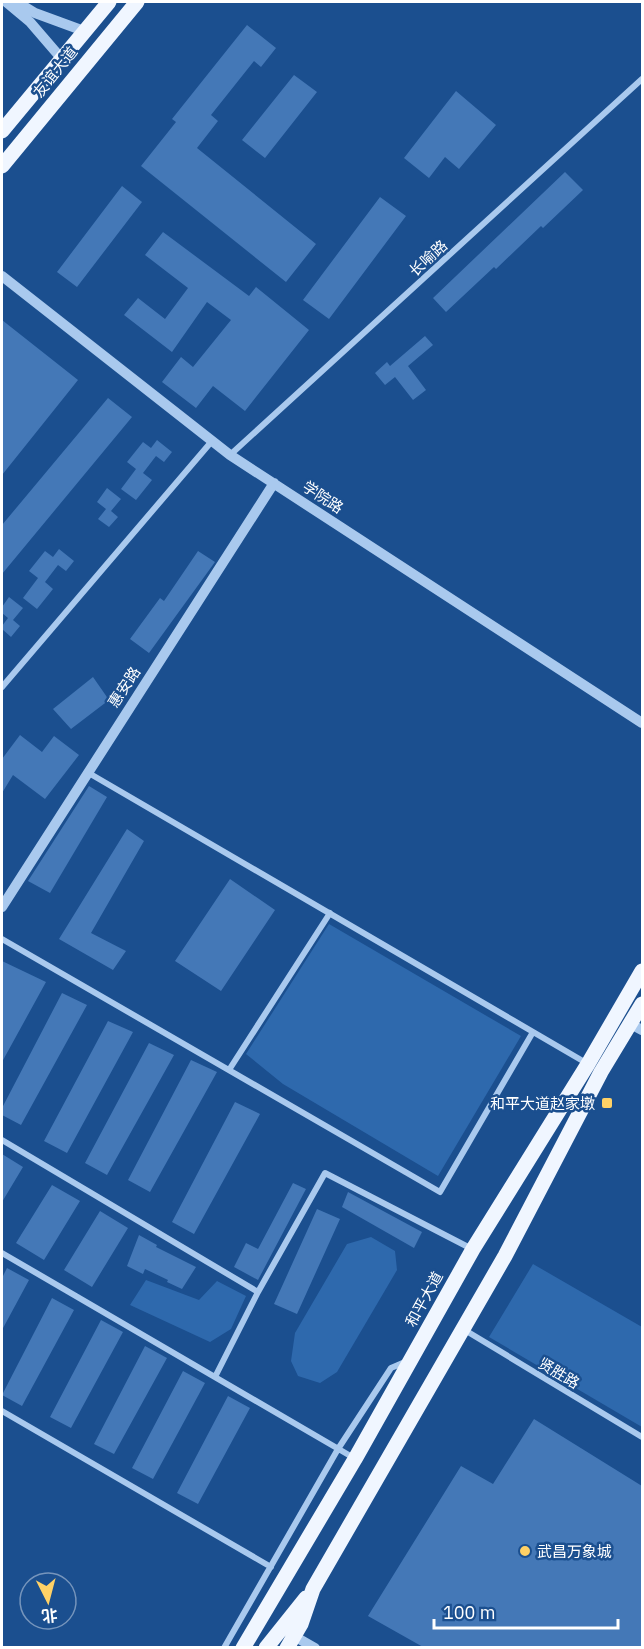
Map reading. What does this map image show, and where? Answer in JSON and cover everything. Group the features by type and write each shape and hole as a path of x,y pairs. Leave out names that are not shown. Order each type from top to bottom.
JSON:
{"main road":[{"name":"友谊大道","path":"2,131 109,2"},
{"name":"友谊大道","path":"2,166 137,2"},
{"name":"和平大道","path":"291,1642 301,1624 313,1589 505,1256 642,971"},
{"name":"和平大道","path":"243,1647 355,1459 473,1249 595,1068 637,1027 642,1004"},
{"path":"266,1647 313,1589"}],"street":[{"path":"6,2 30,22 61,58"},
{"path":"17,2 42,16 84,31"},
{"name":"长喻路","path":"230,455 642,79"},
{"name":"学院路","path":"2,276 230,455 642,723"},
{"path":"2,687 212,441"},
{"name":"惠安路","path":"2,905 274,483"},
{"path":"87,772 595,1068"},
{"path":"230,1070 330,913"},
{"path":"2,939 440,1192 533,1032"},
{"path":"2,1140 258,1292"},
{"path":"214,1377 258,1292 325,1173 473,1249"},
{"path":"2,1253 355,1459"},
{"name":"贤胜路","path":"462,1329 642,1437"},
{"path":"224,1647 339,1449 391,1368 410,1360"},
{"path":"2,1411 271,1567"},
{"path":"291,1642 315,1647"}],"shaded area":[{"path":"329,924 521,1036 438,1176 283,1084 246,1054"},
{"path":"371,1237 395,1251 397,1270 337,1372 320,1383 298,1376 291,1361 295,1333 347,1244"},
{"path":"533,1264 642,1327 642,1427 489,1337"},
{"path":"146,1280 199,1300 217,1281 246,1296 231,1329 210,1342 130,1305"}],"building":[{"path":"247,25 276,48 261,67 254,61 211,115 218,121 197,148 316,244 286,282 141,166 176,122 172,119"},
{"path":"294,75 317,92 265,158 242,140"},
{"path":"456,91 496,125 459,169 445,157 429,178 404,158"},
{"path":"565,172 583,190 446,312 433,298"},
{"path":"122,186 142,202 77,287 57,272"},
{"path":"380,197 406,216 329,319 303,300"},
{"path":"163,232 249,296 256,287 309,330 245,411 213,386 196,408 162,382 181,357 193,367 231,320 207,302 172,352 124,315 138,298 165,319 188,288 145,255"},
{"path":"2,320 78,380 2,475"},
{"path":"425,336 433,345 408,366 426,390 413,400 395,377 385,385 375,373 387,362 390,366"},
{"path":"108,398 132,417 2,574 2,525"},
{"path":"157,440 172,452 164,462 156,456 143,473 152,480 136,500 121,489 136,469 127,462 143,442 151,448"},
{"path":"107,488 121,499 111,511 118,517 109,527 98,519 106,509 97,502"},
{"path":"59,549 74,561 66,571 58,565 45,582 53,589 37,609 23,598 38,578 29,571 45,551 53,557"},
{"path":"198,551 215,562 149,653 130,639 160,598 164,601"},
{"path":"9,597 23,608 13,620 20,626 11,637 2,629 8,618 2,613 2,607"},
{"path":"93,677 109,700 71,729 53,709"},
{"path":"20,735 42,752 54,736 79,755 45,799 13,775 2,793 2,759"},
{"path":"89,786 107,797 50,893 28,881"},
{"path":"127,829 144,841 91,933 126,951 113,970 59,939"},
{"path":"230,879 275,910 221,991 175,961"},
{"path":"2,961 46,982 2,1062"},
{"path":"62,993 87,1005 21,1125 2,1115 2,1108"},
{"path":"108,1021 133,1032 67,1153 44,1141"},
{"path":"149,1043 174,1055 107,1175 85,1163"},
{"path":"191,1060 217,1072 150,1192 128,1180"},
{"path":"235,1102 260,1114 194,1234 172,1222"},
{"path":"2,1154 23,1167 2,1202"},
{"path":"293,1183 306,1189 258,1280 234,1267 246,1243 258,1249"},
{"path":"52,1185 80,1201 44,1260 16,1243"},
{"path":"348,1192 422,1232 414,1248 342,1207"},
{"path":"317,1209 340,1219 297,1314 274,1304"},
{"path":"100,1211 128,1228 92,1287 64,1270"},
{"path":"139,1235 157,1245 156,1247 196,1267 182,1289 145,1269 143,1274 127,1266"},
{"path":"7,1268 29,1280 2,1330 2,1278"},
{"path":"52,1298 74,1310 22,1406 2,1395"},
{"path":"101,1320 123,1332 71,1428 50,1417"},
{"path":"145,1346 167,1358 114,1454 94,1444"},
{"path":"183,1371 205,1383 153,1479 132,1468"},
{"path":"228,1396 250,1408 198,1504 177,1493"},
{"name":"武昌万象城","path":"534,1419 642,1486 642,1647 423,1647 368,1616 461,1466 493,1484"}],"place":[{"name":"和平大道赵家墩","path":"607,1103"},
{"name":"武昌万象城","path":"525,1551"}]}
